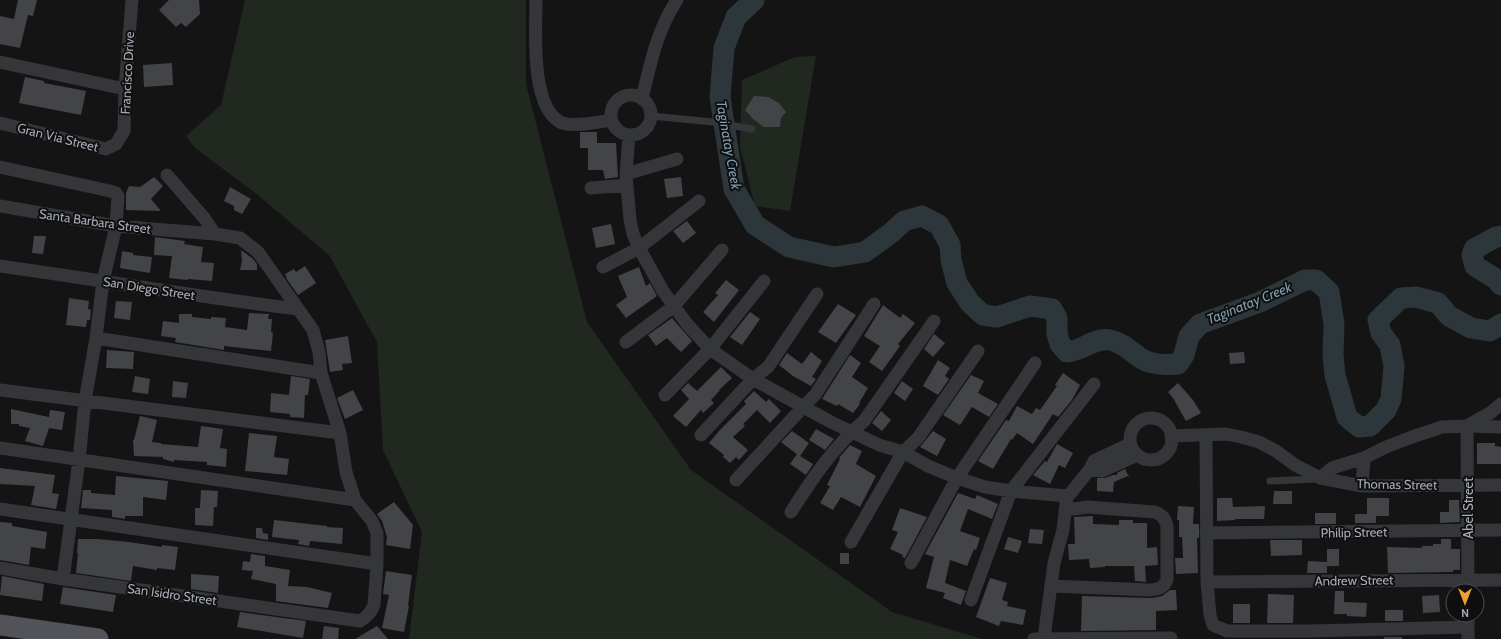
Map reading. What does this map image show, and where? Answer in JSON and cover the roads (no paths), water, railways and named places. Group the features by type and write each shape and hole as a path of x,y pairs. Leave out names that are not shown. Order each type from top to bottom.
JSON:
{"main road":[{"path":"0,625 98,639"}],"street":[{"name":"Francisco Drive","path":"116,144 124,131 125,89 132,0"},
{"path":"536,0 536,59 540,83 550,112 560,122 566,124 611,120"},
{"path":"642,99 651,62 662,29 677,0"},
{"path":"0,62 125,89"},
{"path":"632,96 642,99 650,110 651,116 649,124 644,130 637,134 629,135 618,130 611,120 611,110 617,101 621,98 632,96"},
{"name":"Gran Via Street","path":"0,123 106,148 116,144"},
{"path":"629,135 626,179 630,220 633,234 639,248 663,291 687,324 710,349 753,379 803,407 879,445 903,452 928,466 957,478 985,487 1067,496"},
{"path":"591,188 626,179 677,158"},
{"path":"0,167 116,193 119,200 116,226 104,281 96,338 84,401 79,460 63,579"},
{"path":"166,175 205,219 215,234"},
{"path":"603,267 639,248 699,202"},
{"name":"Santa Barbara Street","path":"0,206 116,226 215,234 240,238 258,252 313,330 317,341 321,373 340,433 346,472 355,500"},
{"path":"626,342 674,306 722,250"},
{"name":"San Diego Street","path":"0,266 193,296 298,310"},
{"path":"665,395 710,349 764,281"},
{"path":"701,435 753,379 768,367 817,294"},
{"path":"736,480 815,395 874,304"},
{"path":"791,512 816,472 851,432 864,421 934,321"},
{"path":"96,338 321,373"},
{"path":"851,542 903,452 918,438 978,351"},
{"path":"911,563 957,478 1036,363"},
{"path":"971,600 1011,491 1094,384"},
{"path":"0,390 340,433"},
{"path":"1468,426 1490,413 1501,404"},
{"path":"1147,418 1154,418 1166,424 1170,430 1171,436 1171,443 1164,455 1151,460 1138,455 1130,444 1130,437 1135,425 1147,418"},
{"name":"Abel Street","path":"1468,426 1468,583"},
{"path":"1171,436 1226,434 1259,442 1276,451 1295,465 1320,478 1332,468 1364,458 1386,447 1442,427 1501,427"},
{"path":"1206,435 1207,582 1210,615 1213,625 1227,631 1311,635 1468,627"},
{"path":"1130,444 1094,461 1090,469 1067,496 1063,530 1054,563 1051,586 1039,639 1171,638"},
{"path":"0,448 355,500"},
{"path":"1090,469 1102,471 1138,455"},
{"path":"1362,486 1364,458"},
{"name":"Thomas Street","path":"1320,478 1362,486 1501,485"},
{"name":"San Isidro Street","path":"0,568 63,579 360,621 367,617 374,605 377,564 377,533 372,521 355,500"},
{"path":"1051,586 1151,590 1159,589 1164,586 1167,580 1167,526 1165,519 1161,515 1155,512 1088,507 1065,510"},
{"path":"0,509 377,564"},
{"name":"Philip Street","path":"1206,533 1501,530"},
{"name":"Andrew Street","path":"1481,583 1501,580"},
{"name":"Andrew Street","path":"1207,582 1445,585"}],"lane":[{"path":"651,116 713,122 752,129"},
{"name":"Thomas Street","path":"1270,481 1320,478"}],"waterway":[{"name":"Taginatay Creek","path":"754,0 736,17 724,48 720,97 734,189 755,225 789,247 834,257 865,252 891,233 904,221 922,216 939,225 950,245 951,260 957,283 970,303 983,315 997,317 1030,306 1052,309 1057,318 1057,334 1060,344 1067,352 1099,340 1110,340 1123,345 1146,361 1164,364 1178,364 1184,355 1189,336 1200,324 1260,302 1305,280 1316,280 1329,292 1334,324 1333,355 1335,375 1347,417 1359,427 1370,426 1386,410 1391,399 1394,366 1390,345 1381,333 1378,320 1401,298 1416,297 1438,303 1449,316 1471,328 1490,331 1501,324"},
{"name":"Taginatay Creek","path":"1501,236 1496,237 1474,249 1472,255 1475,266 1496,279 1501,285"}]}
